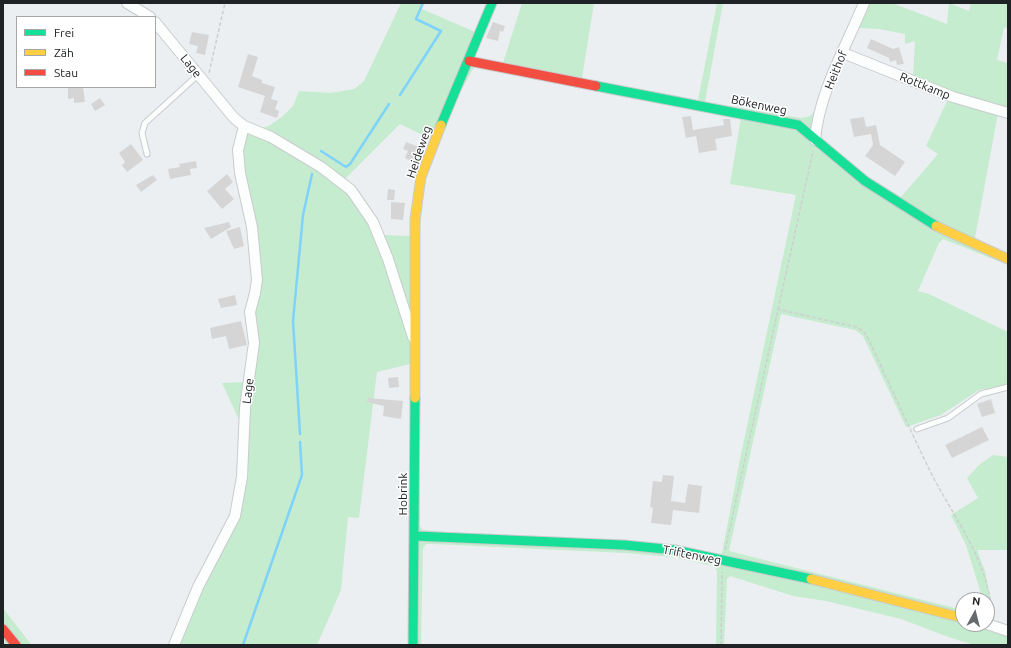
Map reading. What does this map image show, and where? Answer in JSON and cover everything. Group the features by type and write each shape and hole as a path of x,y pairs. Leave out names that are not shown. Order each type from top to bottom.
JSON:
{"street":[{"path":"127,3 148,16"},
{"name":"Heideweg","path":"414,343 415,219 421,177 431,148 492,3"},
{"name":"Heithof","path":"815,140 819,116 830,81 864,3"},
{"name":"Lage","path":"156,23 234,118 244,126 271,137 321,167 351,190 373,222 388,259 414,343"},
{"name":"Rottkamp","path":"843,53 953,97 1008,113"},
{"name":"Bökenweg","path":"469,60 561,80 701,105 798,125 865,180 942,230 1008,259"},
{"name":"Lage","path":"174,645 198,587 235,516 242,477 245,408 254,343 250,312 257,280 252,227 244,195 238,150 244,126"},
{"name":"Hobrink","path":"413,645 415,536 414,343"},
{"name":"Triftenweg","path":"415,536 624,545 675,550 817,580 955,616"},
{"path":"995,626 1008,631"},
{"path":"3,629 16,645"}],"lane":[{"path":"147,154 142,133 145,123 201,79"},
{"path":"917,429 948,418 981,394 1008,387"}],"path":[{"path":"201,79 210,69 225,3"},
{"path":"721,645 722,561 815,140"},
{"path":"777,309 856,327 863,331 867,336 913,437 940,489 974,547 984,571 988,592"}],"green space":[{"path":"401,3 424,3 422,9 482,35 474,57 503,63 522,3 594,3 582,78 698,100 717,3 723,3 705,102 801,118 810,116 815,111 829,70 858,3 892,3 947,24 949,3 969,11 971,3 1008,3 1008,29 1004,27 997,60 1008,63 1008,115 998,113 975,238 1008,254 1008,265 943,239 939,243 918,291 929,294 1008,332 1008,385 979,390 941,415 906,427 863,336 855,330 781,314 729,551 955,608 955,632 995,631 1008,634 1008,645 975,645 951,638 901,619 826,601 793,596 730,576 727,579 724,645 716,645 717,571 714,566 673,557 625,553 426,544 423,548 421,645 409,645 410,364 377,372 359,518 348,517 341,590 317,645 170,645 231,514 238,475 242,426 222,383 247,382 254,292 250,231 240,196 234,150 241,127 249,131 269,126 283,116 293,106 299,91 330,93 354,89 364,81","holes":["858,28 879,29 905,34 905,44 915,41 913,77 948,99 926,146 938,154 901,197 867,176 822,139 820,124 834,79","474,67 741,117 730,184 796,195 740,459 722,553 718,555 423,530 420,526 420,231 425,179 461,91","400,124 431,139 411,236 381,235 344,180"]},
{"path":"993,455 1008,457 1008,550 977,550 985,571 989,592 981,592 966,545 951,515 978,498 967,478 979,465"},
{"path":"3,608 30,643 32,645 3,645"}],"building":[{"path":"493,22 505,26 503,32 500,31 498,41 486,38"},
{"path":"192,32 209,35 205,55 196,53 198,46 189,44"},
{"path":"871,39 893,49 899,47 904,64 897,65 896,60 890,62 889,58 867,48"},
{"path":"248,54 258,57 252,76 262,80 262,83 275,87 271,99 278,101 275,109 279,111 277,118 260,112 265,96 238,87"},
{"path":"68,88 83,88 85,102 74,103 74,98 68,99"},
{"path":"100,98 105,105 95,111 91,104"},
{"path":"691,116 693,130 724,125 723,119 730,119 732,136 715,139 717,150 699,153 696,136 686,138 682,117"},
{"path":"864,117 866,127 876,125 880,145 905,162 895,176 865,156 873,145 871,134 854,137 850,119"},
{"path":"406,142 419,147 413,162 405,158 408,151 403,149"},
{"path":"131,144 143,160 127,172 122,165 125,162 119,153"},
{"path":"196,161 197,168 190,169 191,175 170,179 168,169 180,167 179,164"},
{"path":"227,174 233,182 225,189 234,199 222,209 207,191"},
{"path":"153,175 157,180 141,192 136,185"},
{"path":"388,189 395,190 394,200 387,200"},
{"path":"391,202 405,203 403,220 391,219"},
{"path":"229,222 231,227 211,239 204,228"},
{"path":"240,227 244,246 234,249 226,231"},
{"path":"235,295 237,305 221,308 218,299"},
{"path":"241,321 247,345 229,349 226,336 212,339 210,328"},
{"path":"398,377 399,387 389,388 388,378"},
{"path":"368,398 403,401 401,419 383,416 384,406 367,402"},
{"path":"991,399 995,413 982,417 977,404"},
{"path":"982,427 989,440 952,458 945,445"},
{"path":"663,475 674,476 671,501 685,503 688,484 702,486 699,513 673,510 671,525 651,523 653,508 650,507 653,481 662,482"}],"waterway":[{"path":"400,95 441,31 416,19 423,3"},
{"path":"321,151 346,167 350,164 389,104"},
{"path":"300,434 293,321 303,215 312,174"},
{"path":"243,645 302,475 300,442"}],"traffic: fast":[{"path":"441,125 492,3"},
{"path":"596,86 798,125 865,181 936,226"},
{"path":"413,645 415,398"},
{"path":"415,536 624,545 675,550 811,579"}],"traffic: slow":[{"path":"415,398 415,219 421,177 441,125"},
{"path":"936,226 1008,259"},
{"path":"811,579 955,616"}],"traffic: jam":[{"path":"469,61 596,86"},
{"path":"3,629 16,645"}]}
